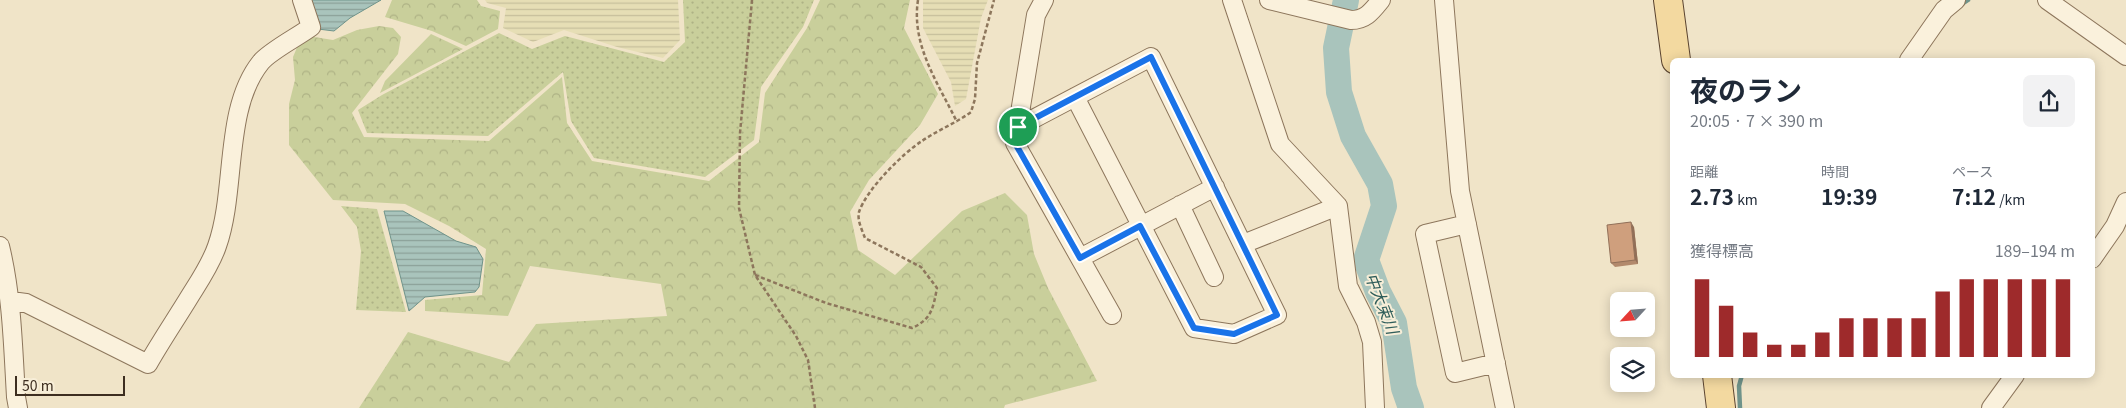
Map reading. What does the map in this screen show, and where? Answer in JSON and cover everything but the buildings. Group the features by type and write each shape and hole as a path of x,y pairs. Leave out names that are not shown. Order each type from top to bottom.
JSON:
{"main road":[{"path":"1668,0 1676,58"},
{"path":"1717,378 1721,408"}],"street":[{"path":"11,301 26,302 148,364 205,272 217,246 223,224 239,115 244,94 252,76 262,60 311,27 302,0"},
{"path":"1044,0 1036,15 1015,143 1112,315"},
{"path":"1232,0 1280,144 1338,206 1348,286 1366,322 1372,342 1375,408"},
{"path":"1269,0 1351,20 1360,20 1371,12 1381,0"},
{"path":"1444,0 1459,182 1505,408"},
{"path":"1909,58 1944,10 1956,0"},
{"path":"2047,0 2126,56"},
{"path":"1018,127 1075,97 1151,57 1277,315 1234,334 1194,328 1075,97"},
{"path":"1080,258 1215,187"},
{"path":"2095,255 2115,226 2126,202"},
{"path":"1180,205 1214,276"},
{"path":"1243,244 1338,206"},
{"path":"1467,224 1425,234 1455,373 1496,363"},
{"path":"0,246 11,301 18,408"},
{"path":"1991,408 2013,378"}],"path":[{"path":"752,0 740,133 739,208 755,275 796,336 808,360 815,408"},
{"path":"918,0 916,28 921,49 957,122"},
{"path":"755,275 826,303 912,328 924,323 933,308 937,288 921,267 865,238 860,225 859,213 874,184 921,141 957,122 971,112 975,99 977,63 994,0"}],"shaded area":[{"path":"485,0 678,0 680,40 663,58 617,47 564,30 533,42 503,28 506,8 487,3"},
{"path":"923,0 988,0 981,18 966,99 955,106 951,82 923,28"}],"green space":[{"path":"392,0 477,0 481,6 500,11 498,29 466,46 432,31 385,17"},
{"path":"683,0 814,0 803,27 761,87 754,140 705,177 594,158 571,121 563,72 488,136 367,133 358,110 382,95 499,33 532,49 565,36 664,62 685,42"},
{"path":"820,0 910,0 904,28 938,94 920,125 869,180 850,212 858,250 895,275 962,211 1005,193 1027,215 1034,254 1048,288 1097,381 1005,405 1004,408 359,408 408,332 509,362 536,324 667,316 661,284 530,266 508,316 425,311 425,300 482,295 486,249 449,226 405,204 333,200 289,145 289,104 295,80 293,57 298,45 308,36 333,40 357,30 379,26 393,28 401,37 398,54 352,113 364,137 489,141 562,77 567,123 592,161 709,181 759,142 765,93 807,28"},
{"path":"431,34 463,49 380,93 385,81"},
{"path":"341,206 377,209 406,312 356,310 361,251 357,227"}],"water":[{"path":"307,0 381,0 350,18 334,31 318,29"},
{"path":"384,211 403,211 456,241 476,247 483,259 479,287 475,292 425,297 409,311"}],"waterway":[{"name":"中大束川","path":"1346,0 1336,48 1339,92 1353,136 1380,184 1384,206 1366,260 1378,292 1394,323 1404,388 1411,408"},
{"path":"1959,6 1968,0"},
{"path":"1740,408 1739,386 1741,378"}],"route":[{"path":"1151,57 1277,315 1234,334 1194,328 1140,226 1080,258 1015,143 1018,127 1151,57"}]}
